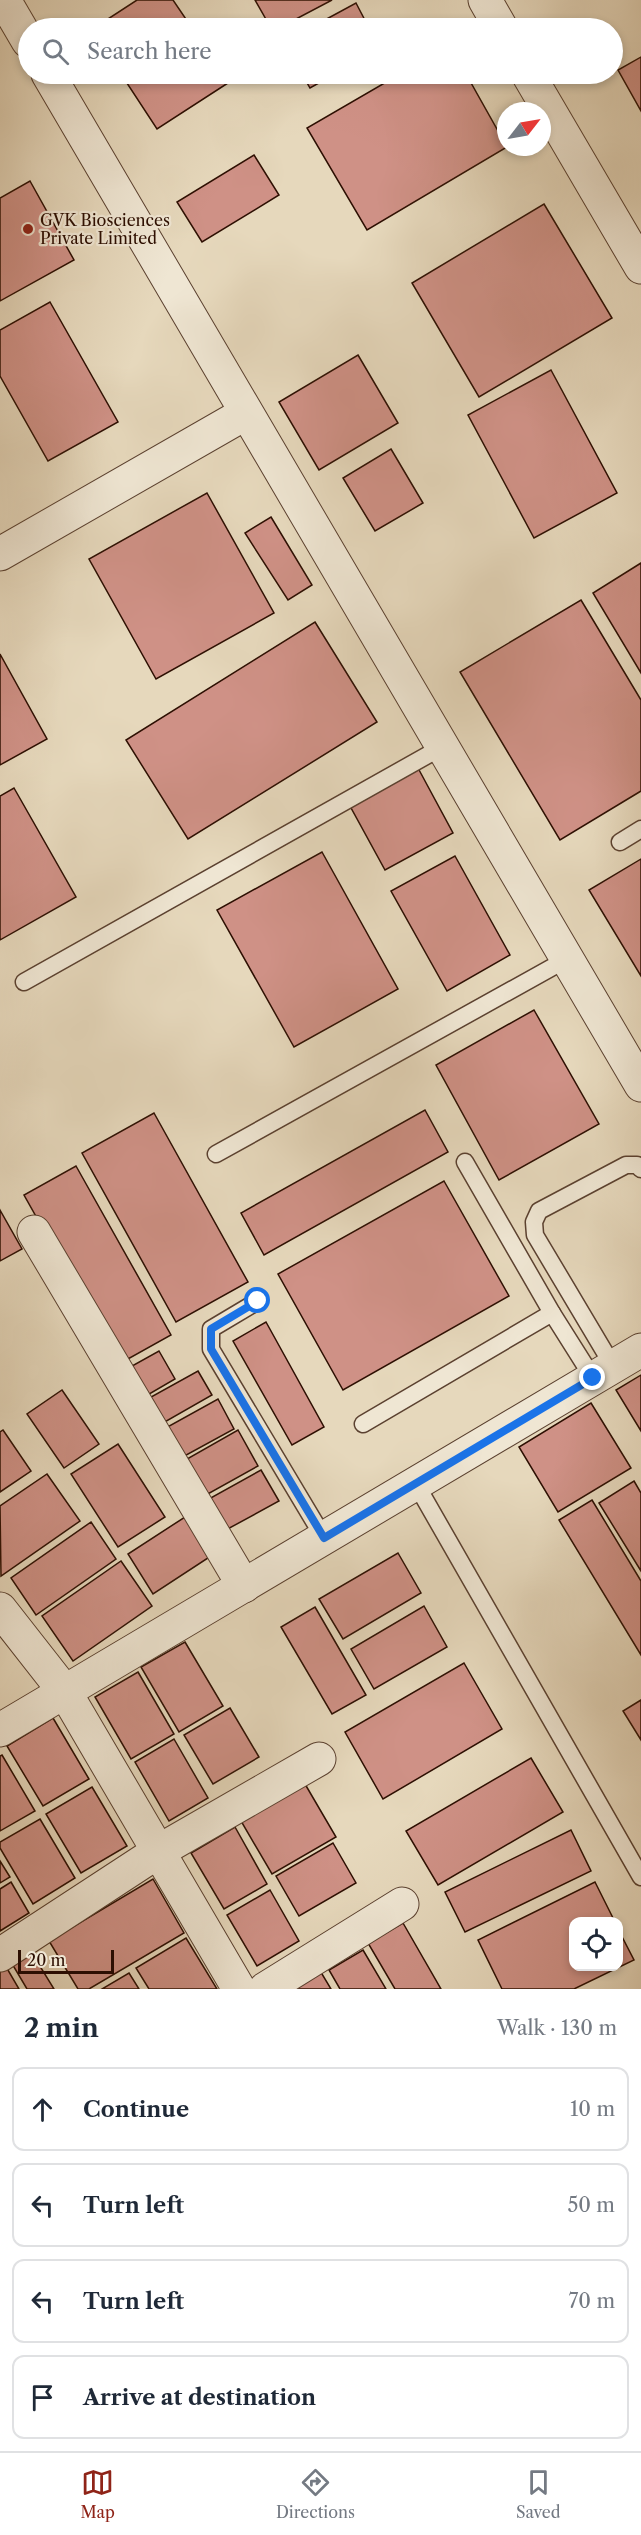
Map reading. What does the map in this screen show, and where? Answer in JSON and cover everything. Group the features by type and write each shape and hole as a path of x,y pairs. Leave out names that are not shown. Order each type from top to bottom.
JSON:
{"street":[{"path":"4,0 18,24"},
{"path":"485,0 495,18"},
{"path":"54,84 641,1085"},
{"path":"534,84 641,267"},
{"path":"0,555 246,413"},
{"path":"34,1232 244,1586"},
{"path":"0,1730 641,1350"},
{"path":"0,1610 64,1692 239,1989"},
{"path":"0,1956 159,1851 319,1759"},
{"path":"265,1989 402,1904"}],"lane":[{"path":"24,982 442,747"},
{"path":"620,842 641,829"},
{"path":"216,1154 567,959"},
{"path":"465,1162 552,1313 603,1372"},
{"path":"603,1372 535,1235 534,1222 539,1211 626,1165 637,1165 641,1169"},
{"path":"258,1301 211,1329 211,1349 324,1538"},
{"path":"363,1424 552,1313"},
{"path":"416,1484 641,1877"}],"building":[{"path":"137,0 173,0 185,18 109,18"},
{"path":"255,0 332,0 298,18 265,18"},
{"path":"356,3 364,18 328,18"},
{"path":"641,57 641,111 623,79 623,67"},
{"path":"128,84 226,84 157,129"},
{"path":"383,84 472,84 497,129 497,153 367,230 307,128"},
{"path":"254,155 279,195 202,242 177,202"},
{"name":"GVK Biosciences Private Limited","path":"30,181 74,260 0,301 0,198"},
{"path":"544,204 612,318 479,397 412,283"},
{"path":"50,302 118,422 48,461 0,376 0,330"},
{"path":"358,355 398,423 319,470 279,402"},
{"path":"551,370 617,493 534,538 468,415"},
{"path":"391,449 423,503 375,531 343,478"},
{"path":"207,493 274,613 156,679 89,559"},
{"path":"271,517 312,585 288,600 245,533"},
{"path":"641,563 641,673 593,593"},
{"path":"581,600 641,700 641,791 560,840 460,672"},
{"path":"315,622 377,722 188,839 126,740"},
{"path":"0,654 47,739 0,765"},
{"path":"418,768 453,833 385,870 350,806"},
{"path":"14,788 76,897 0,940 0,796"},
{"path":"322,852 398,989 294,1047 217,910"},
{"path":"455,856 510,955 447,991 391,891"},
{"path":"641,859 641,976 589,890"},
{"path":"534,1010 599,1124 499,1180 436,1065"},
{"path":"425,1110 448,1152 264,1255 241,1213"},
{"path":"154,1113 248,1282 176,1322 82,1153"},
{"path":"76,1166 171,1335 119,1364 24,1195"},
{"path":"444,1181 509,1296 343,1390 278,1274"},
{"path":"0,1210 22,1249 0,1261"},
{"path":"266,1322 324,1427 292,1445 233,1341"},
{"path":"159,1351 175,1379 139,1400 123,1371"},
{"path":"198,1371 212,1395 156,1427 142,1402"},
{"path":"641,1375 641,1431 616,1390"},
{"path":"62,1390 99,1444 64,1468 27,1414"},
{"path":"218,1399 234,1429 179,1459 162,1430"},
{"path":"591,1403 631,1468 558,1512 519,1447"},
{"path":"3,1430 31,1471 0,1492 0,1432"},
{"path":"238,1430 258,1466 206,1495 187,1459"},
{"path":"118,1444 165,1517 118,1547 71,1474"},
{"path":"261,1470 279,1501 224,1531 207,1500"},
{"path":"47,1474 80,1521 1,1576 0,1506"},
{"path":"634,1481 641,1493 641,1571 599,1503"},
{"path":"592,1500 641,1581 641,1655 559,1520"},
{"path":"185,1517 211,1556 153,1594 128,1554"},
{"path":"91,1522 116,1559 36,1615 11,1578"},
{"path":"398,1553 421,1593 343,1639 319,1599"},
{"path":"121,1561 152,1606 73,1661 42,1616"},
{"path":"424,1606 447,1647 374,1689 351,1649"},
{"path":"315,1607 366,1695 332,1714 281,1627"},
{"path":"185,1642 223,1706 179,1732 141,1667"},
{"path":"464,1663 502,1729 383,1799 345,1732"},
{"path":"138,1672 174,1734 131,1759 95,1697"},
{"path":"641,1700 641,1740 623,1711"},
{"path":"230,1708 259,1757 213,1784 184,1735"},
{"path":"53,1718 89,1779 43,1806 7,1746"},
{"path":"174,1739 208,1798 169,1821 135,1762"},
{"path":"2,1755 35,1811 0,1831 0,1756"},
{"path":"531,1758 563,1812 438,1885 406,1831"},
{"path":"305,1784 336,1837 272,1874 241,1821"},
{"path":"92,1787 127,1846 81,1873 46,1814"},
{"path":"40,1819 75,1878 33,1904 0,1848 0,1842"},
{"path":"235,1827 267,1884 224,1909 191,1853"},
{"path":"571,1830 591,1871 465,1932 445,1892"},
{"path":"333,1843 356,1883 299,1916 276,1876"},
{"path":"0,1861 10,1877 0,1883"},
{"path":"153,1879 184,1933 89,1989 78,1989 49,1941"},
{"path":"11,1882 29,1913 0,1931 0,1889"},
{"path":"595,1882 612,1917 569,1917 569,1971 611,1971 574,1989 502,1989 478,1940"},
{"path":"270,1890 299,1941 257,1966 227,1915"},
{"path":"403,1923 441,1989 395,1989 368,1943"},
{"path":"186,1938 217,1989 149,1989 136,1968"},
{"path":"623,1939 634,1960 623,1965"},
{"path":"30,1950 54,1989 27,1989 11,1962"},
{"path":"363,1950 386,1989 340,1989 329,1970"},
{"path":"5,1965 19,1989 0,1989 0,1969"},
{"path":"319,1969 331,1989 284,1989"},
{"path":"129,1973 139,1989 102,1989"}],"place":[{"name":"GVK Biosciences Private Limited","path":"28,229"}],"route":[{"path":"258,1301 211,1329 211,1349 324,1538 593,1378"}]}
